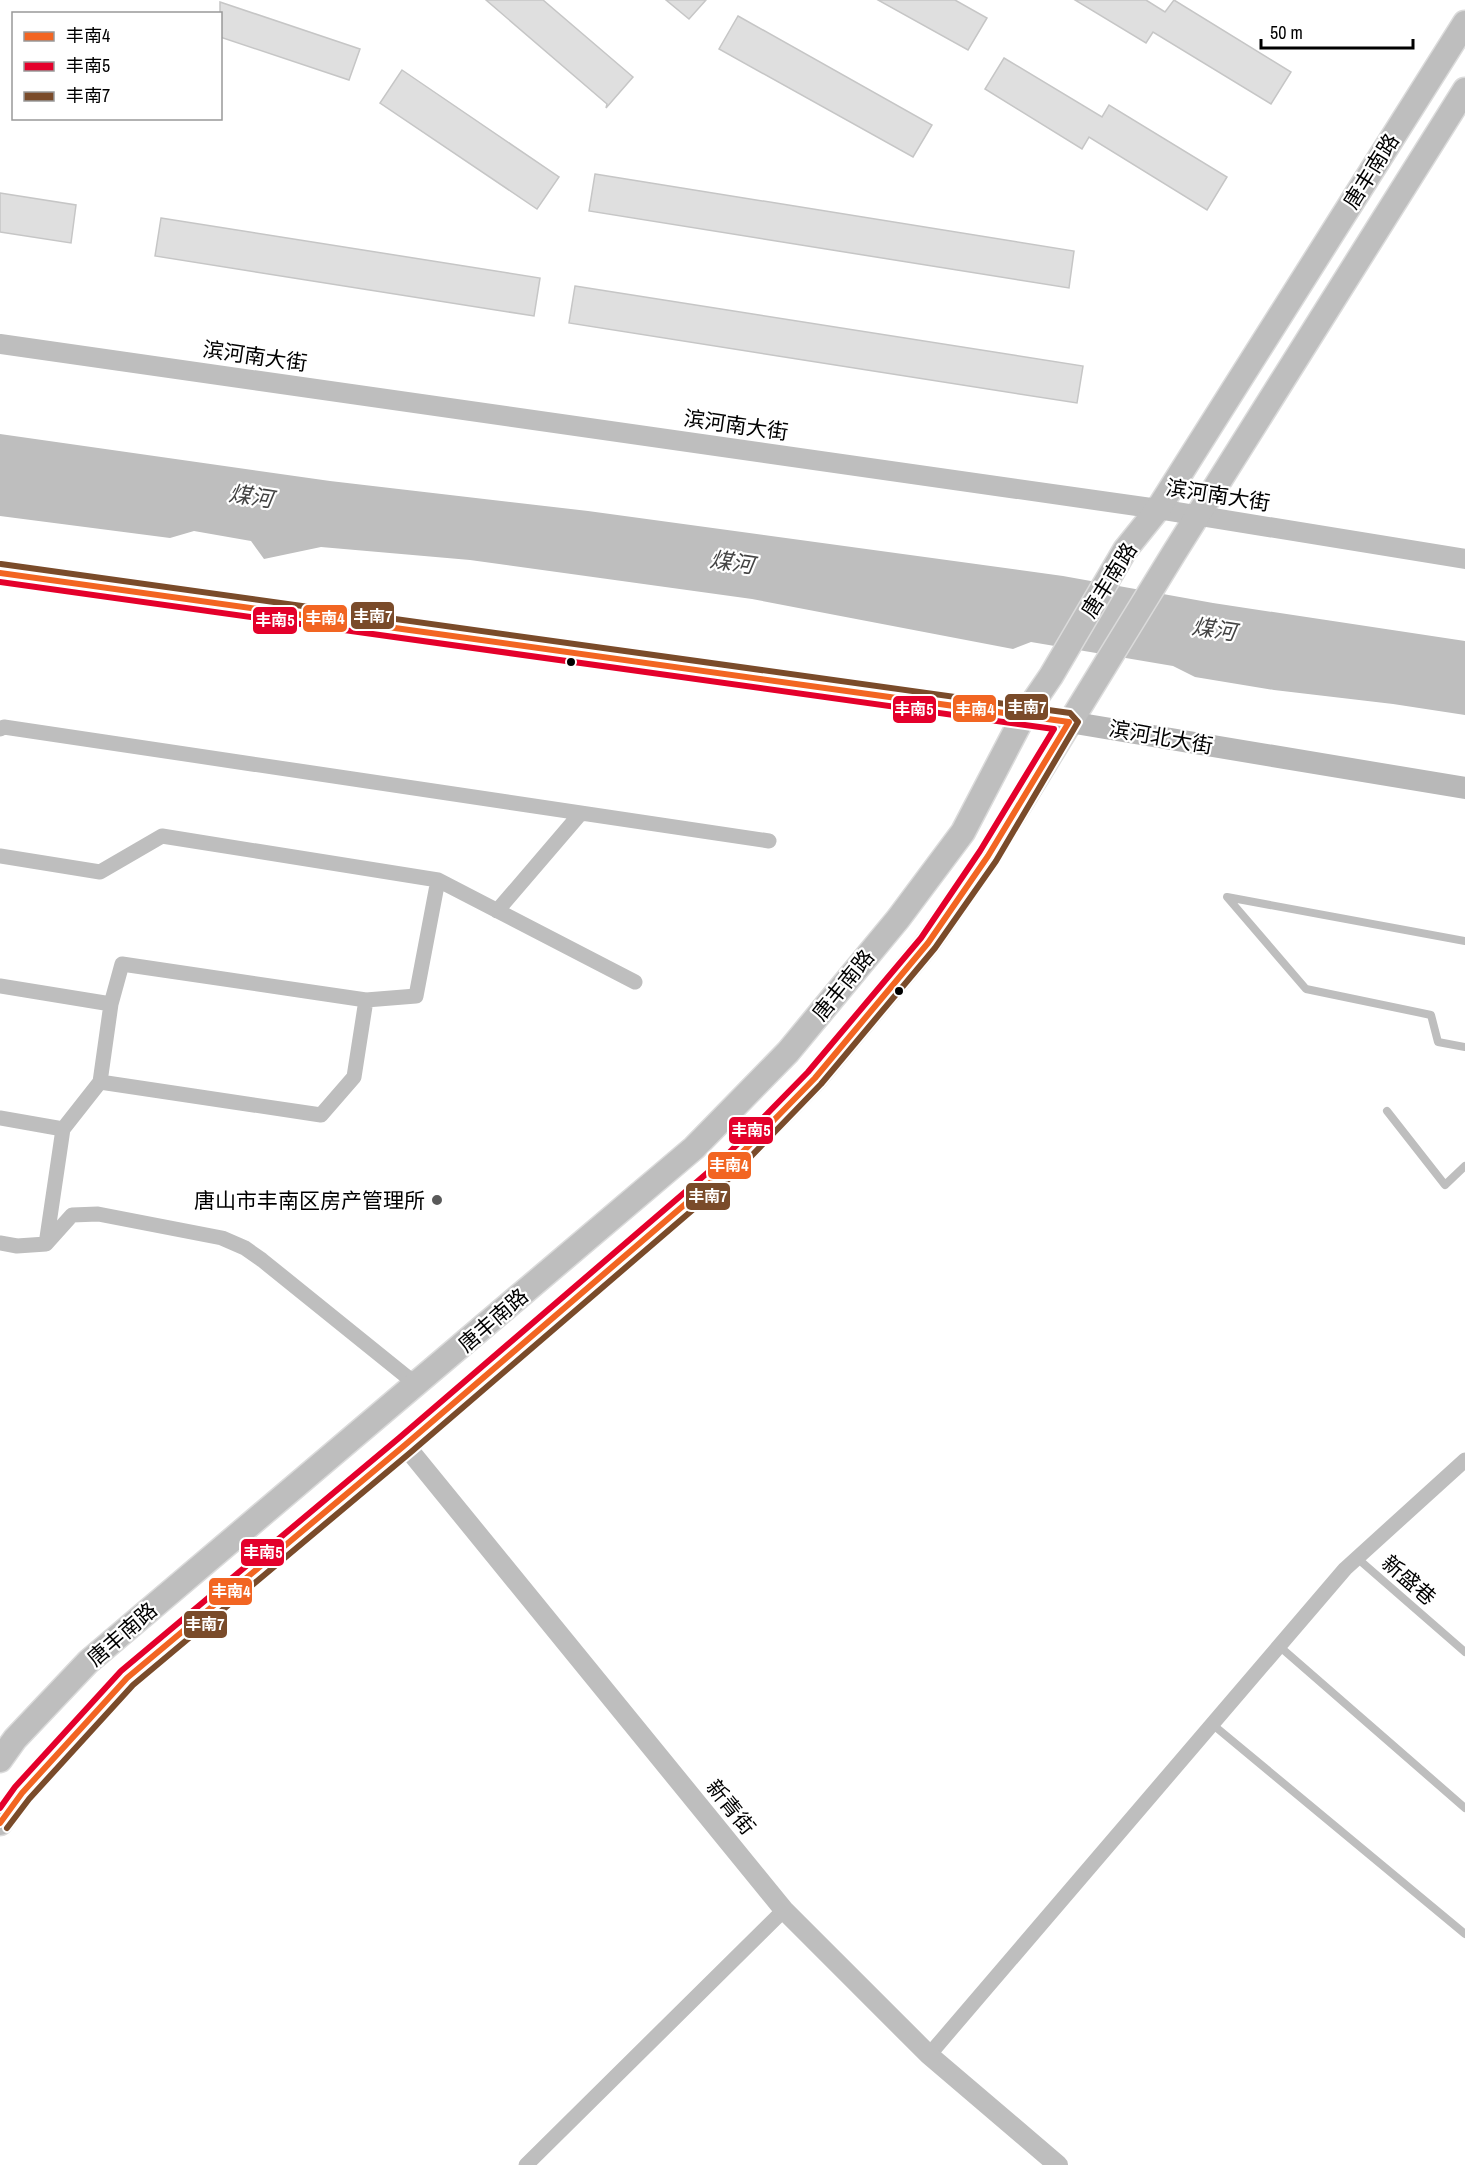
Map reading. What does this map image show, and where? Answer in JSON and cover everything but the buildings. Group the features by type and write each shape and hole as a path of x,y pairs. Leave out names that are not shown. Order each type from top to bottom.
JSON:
{"main road":[{"name":"唐丰南路","path":"0,1760 15,1739 88,1662 694,1148 788,1052 898,919 963,832 1023,717 1051,676 1125,550 1158,509 1465,22"},
{"name":"唐丰南路","path":"0,1823 22,1793 128,1678 405,1445 726,1169 814,1078 928,943 988,856 1174,553 1465,90"},
{"name":"滨河北大街","path":"0,573 1069,722 1465,788"}],"street":[{"name":"滨河南大街","path":"0,344 1158,509 1465,559"},
{"path":"0,729 16,729 770,841"},
{"path":"497,911 581,813"},
{"path":"0,856 100,872 162,836 438,880 634,982"},
{"path":"46,1244 63,1129 100,1082 111,1004 122,964 366,1000 416,996 438,880"},
{"path":"0,986 111,1004"},
{"path":"100,1082 321,1115 354,1077 366,1000"},
{"path":"0,1119 63,1129"},
{"path":"0,1243 17,1246 46,1244 72,1215 98,1214 222,1238 245,1248 262,1260 417,1385"},
{"name":"新青街","path":"405,1445 784,1910 929,2055 1058,2165"},
{"path":"929,2055 1357,1558 1465,1460"},
{"path":"526,2165 784,1910"}],"lane":[{"path":"1465,941 1227,897 1306,989 1431,1015 1438,1042 1465,1047"},
{"path":"1387,1111 1446,1185 1465,1166"},
{"name":"新盛巷","path":"1357,1558 1465,1652"},
{"path":"1279,1646 1465,1808"},
{"path":"1212,1724 1465,1934"}],"water":[{"name":"煤河","path":"0,434 330,481 588,511 1063,576 1213,603 1465,641 1465,715 1274,690 1195,677 1173,666 1031,642 1013,649 752,599 470,560 321,547 264,559 251,541 194,531 170,538 0,516"}],"transit line":[{"name":"丰南7","path":"1,564 1070,713 1078,722 996,861 935,948 821,1084 732,1176 411,1452 133,1685 29,1799 7,1828"},
{"name":"丰南4","path":"0,573 1069,722 988,856 928,943 815,1078 726,1169 405,1445 127,1678 22,1793 0,1823"},
{"name":"丰南5","path":"0,582 1054,729 980,851 921,938 808,1072 720,1162 399,1438 121,1671 15,1787 0,1808"}],"place":[{"name":"唐山市丰南区房产管理所","path":"437,1200"}]}
